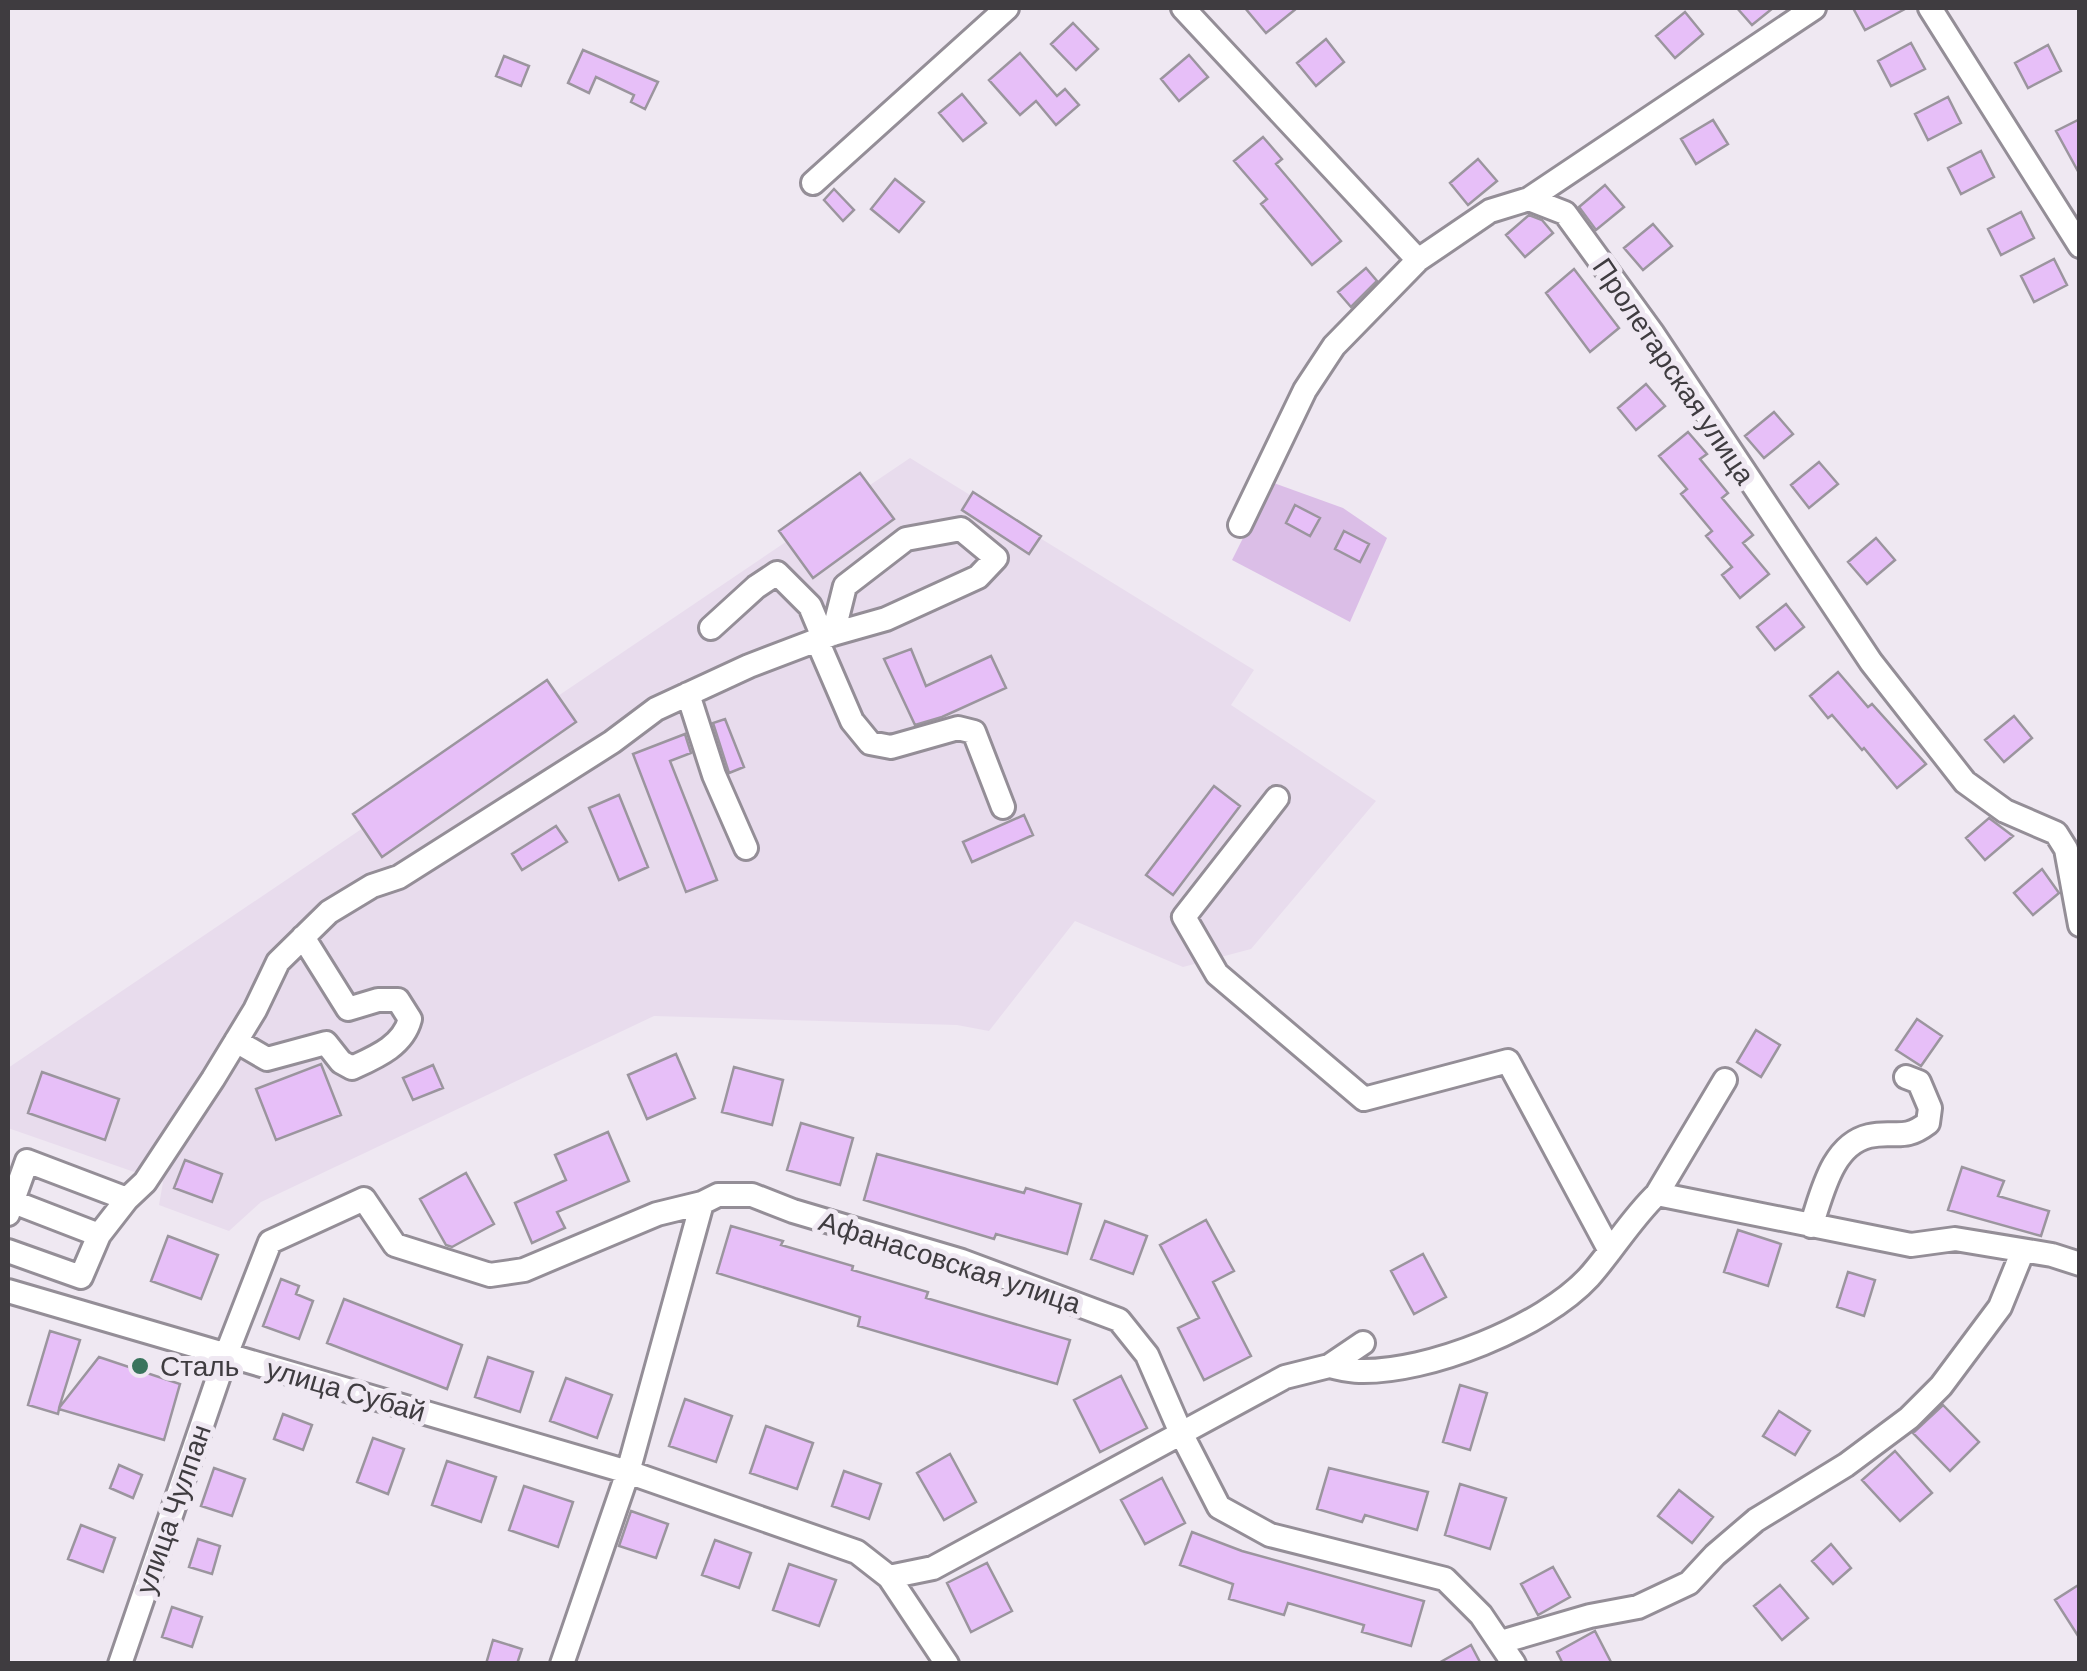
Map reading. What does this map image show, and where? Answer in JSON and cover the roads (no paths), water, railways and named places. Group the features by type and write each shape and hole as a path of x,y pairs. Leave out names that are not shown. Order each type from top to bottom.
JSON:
{"street":[{"path":"813,183 1006,8"},
{"path":"1183,8 1418,260"},
{"path":"1240,524 1305,390 1334,346 1418,260 1490,210 1529,199 1814,8"},
{"path":"1930,8 2080,246"},
{"name":"Пролетарская улица","path":"1529,199 1565,213 1653,334 1871,662 1965,782 2005,810 2056,833 2066,849 2080,925"},
{"path":"69,1309 99,1235 144,1182 236,1042 278,962 328,912 372,886 400,877 612,742 656,708 824,637 886,619 978,577 996,558 961,529 906,539 845,586 824,637"},
{"path":"710,628 777,573 810,606 852,721 870,743 891,747 958,728 974,732 1003,807"},
{"path":"688,694 714,775 746,848"},
{"path":"1278,798 1184,917 1217,974 1364,1099 1508,1061 1610,1250"},
{"path":"236,1042 267,1059 326,1043 341,1062 352,1068 390,1048 406,1034 410,1019 398,1000 378,1000 348,1009 303,938"},
{"path":"1810,1226 1830,1172 1845,1150 1868,1136 1912,1135 1928,1123 1930,1108 1920,1082 1906,1076"},
{"path":"1329,1366 1359,1371 1398,1368 1518,1330 1586,1280 1636,1214 1657,1194 1725,1080"},
{"path":"99,1235 9,1208 27,1161 127,1199"},
{"path":"1657,1194 1911,1245 1955,1239 2080,1264"},
{"name":"Афанасовская улица","path":"226,1355 270,1242 364,1199 395,1245 490,1275 524,1270 657,1214 718,1195 752,1195 962,1261 1119,1320 1147,1355 1181,1434 1219,1507 1270,1535 1445,1579 1481,1615 1514,1664"},
{"path":"562,1664 628,1472 702,1202"},
{"path":"8,1251 80,1276"},
{"path":"1501,1642 1590,1616 1638,1608 1689,1583 1756,1520 1846,1465 1909,1418 1941,1386 2000,1307 2022,1253"},
{"name":"улица Субай","path":"8,1291 628,1472 857,1552 889,1577 946,1664"},
{"path":"889,1577 933,1568 1285,1377 1329,1366 1363,1343"},
{"name":"улица Чулпан","path":"120,1664 226,1355"}],"place":[{"name":"Сталь","path":"140,1366"}]}
